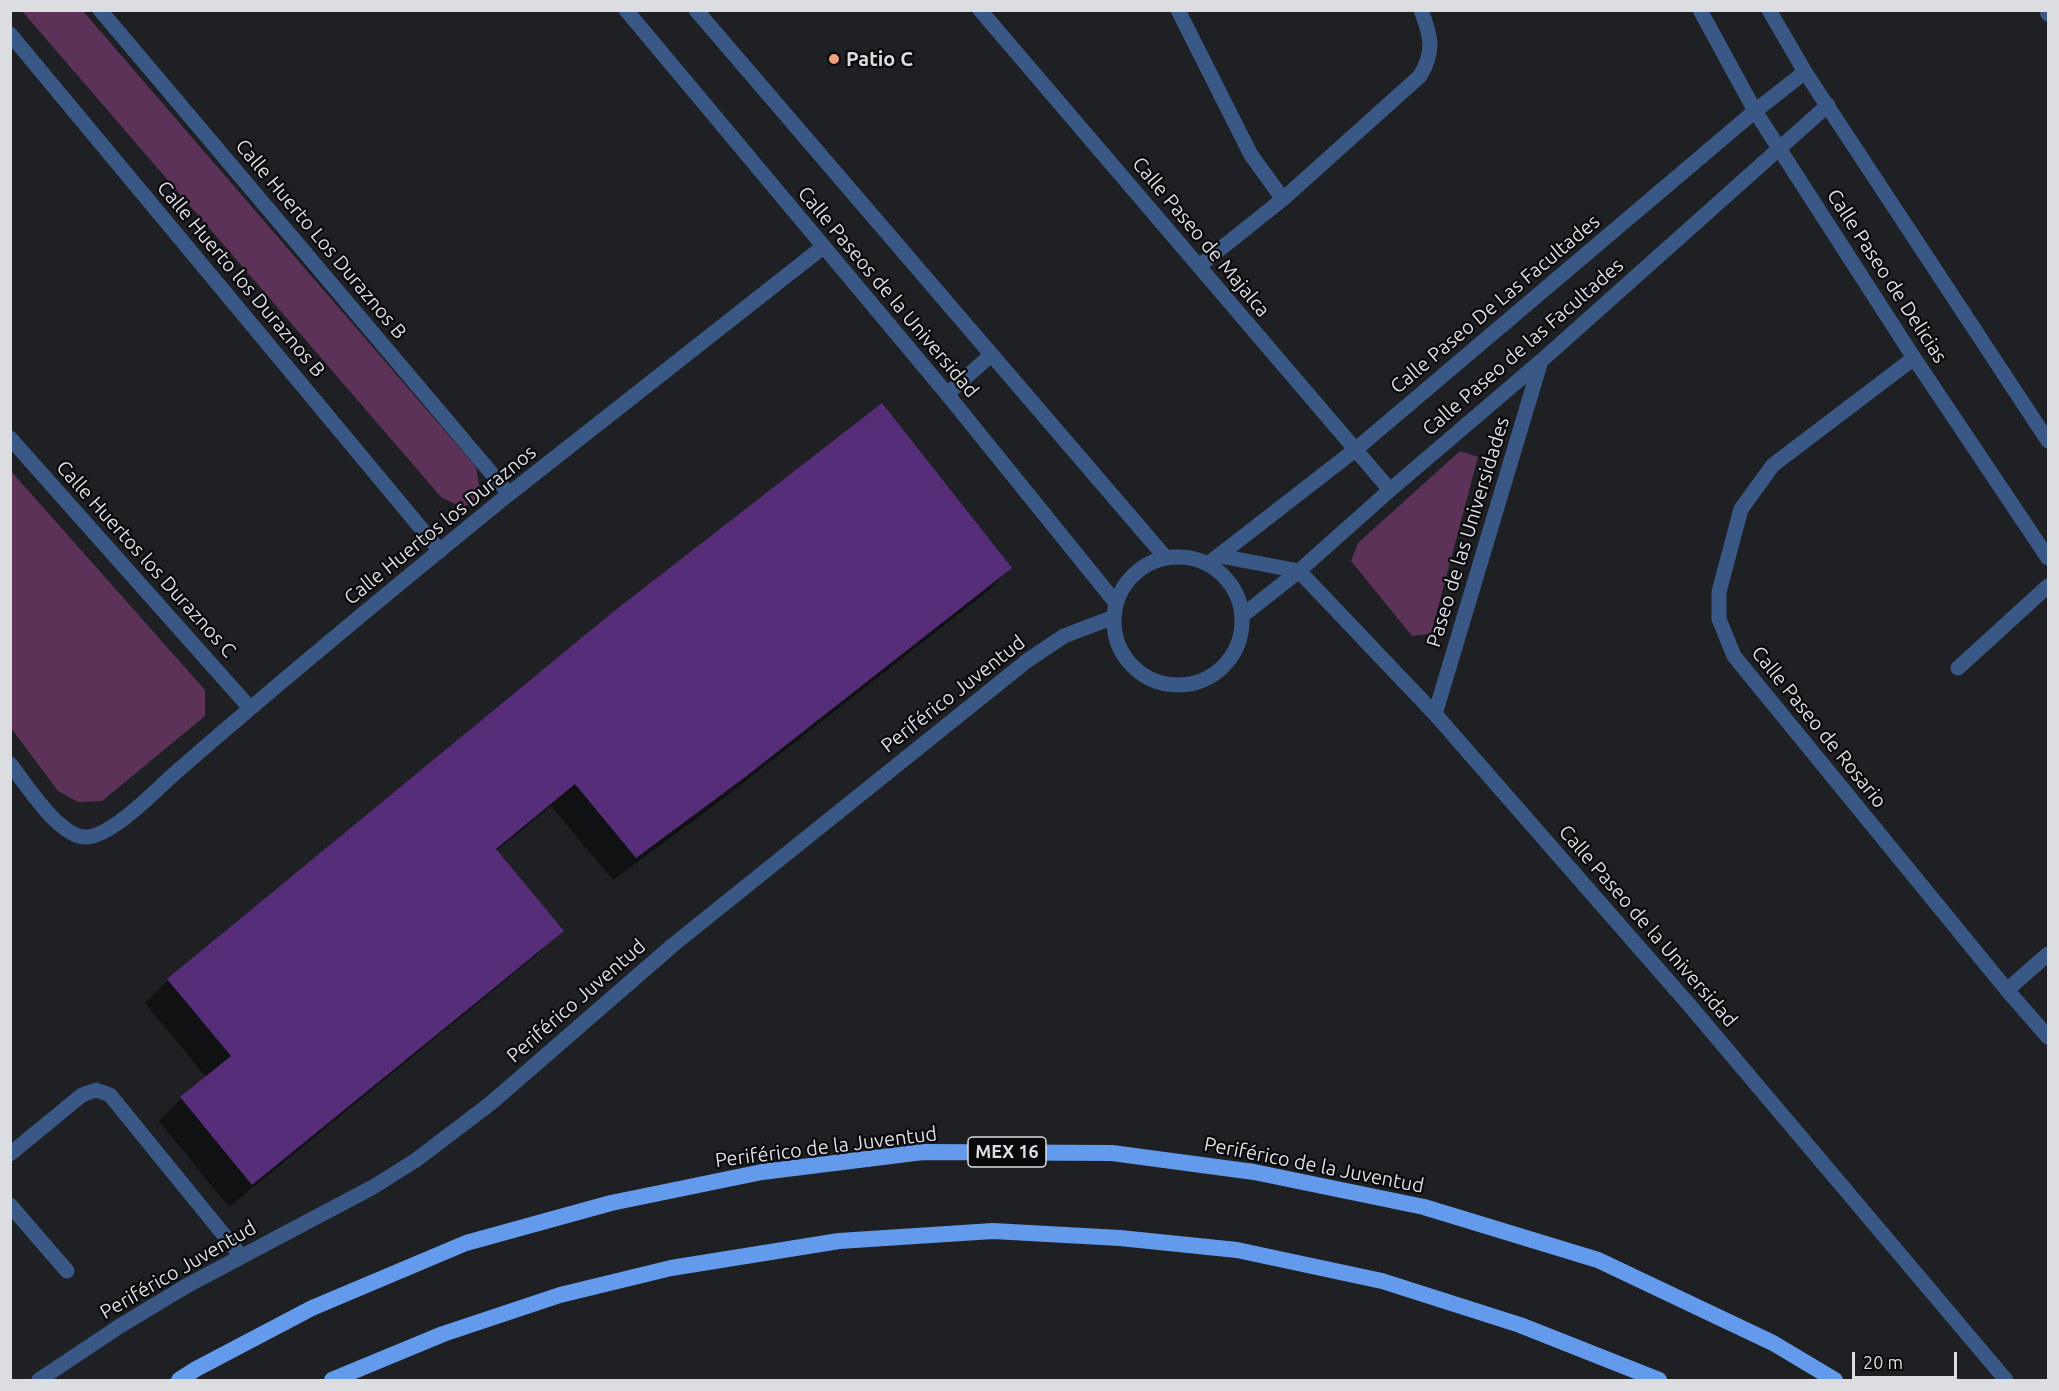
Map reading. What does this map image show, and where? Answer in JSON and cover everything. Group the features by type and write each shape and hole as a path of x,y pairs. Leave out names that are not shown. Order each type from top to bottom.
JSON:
{"highway":[{"name":"Periférico de la Juventud","path":"179,1380 312,1308 466,1243 611,1203 762,1172 935,1152 1112,1153 1254,1172 1424,1207 1598,1260 1773,1343 1835,1380"},
{"path":"332,1380 443,1334 560,1294 671,1268 839,1241 993,1231 1120,1238 1237,1250 1382,1281 1520,1325 1659,1380"}],"street":[{"name":"Calle Huerto Los Duraznos B","path":"100,10 509,494"},
{"name":"Calle Paseos de la Universidad","path":"626,10 947,394 1115,610"},
{"name":"Calle Paseos de la Universidad","path":"696,10 990,356 1166,558"},
{"name":"Calle Paseo de Majalca","path":"980,10 1390,490"},
{"path":"1178,10 1251,155 1283,199"},
{"path":"1198,266 1283,199 1420,76 1428,63 1431,48 1430,35 1421,10"},
{"name":"Calle Paseo de Delicias","path":"1700,10 1755,111 1914,358 2049,558"},
{"path":"1769,10 1805,72 2049,441"},
{"name":"Calle Huerto los Duraznos B","path":"10,34 440,551"},
{"name":"Calle Paseo De Las Facultades","path":"1214,560 1355,450 1755,111 1805,72"},
{"name":"Calle Paseo de las Facultades","path":"1243,615 1299,571 1540,362 1828,105"},
{"name":"Calle Huertos los Duraznos","path":"10,764 57,824 72,834 87,837 116,825 250,708 509,494 823,247"},
{"path":"947,394 990,356"},
{"name":"Calle Paseo de Rosario","path":"1914,358 1773,465 1741,509 1719,592 1719,620 1734,656 2007,990 2049,1037"},
{"name":"Paseo de las Universidades","path":"1435,714 1540,362"},
{"name":"Calle Huertos los Duraznos C","path":"10,438 250,708"},
{"path":"1214,560 1238,595 1243,615 1242,636 1233,656 1219,672 1200,682 1179,686 1158,683 1139,672 1125,657 1116,638 1115,610 1124,587 1135,573 1149,564 1166,558 1187,557 1214,560 1299,571"},
{"name":"Calle Paseo de la Universidad","path":"1299,571 1435,714 1691,1007 2007,1380"},
{"path":"1958,668 2049,586"},
{"name":"Periférico Juventud","path":"39,1380 120,1326 241,1256 373,1187 416,1160 459,1128 673,945 1028,660 1064,636 1115,610"},
{"path":"2007,990 2049,954"},
{"path":"10,1154 82,1095 96,1090 110,1095 241,1256"},
{"path":"10,1205 67,1271"}],"shaded area":[{"path":"22,11 83,11 476,467 481,496 463,508 441,497"},
{"path":"1460,451 1478,457 1431,634 1412,636 1351,561 1358,543"},
{"path":"10,470 205,690 205,716 102,801 78,802 58,791 11,728"}],"building":[{"path":"882,403 1012,568 744,778 636,858 575,784 496,849 564,931 252,1185 180,1097 231,1056 167,979 613,612"}],"place":[{"name":"Patio C","path":"834,59"}]}
